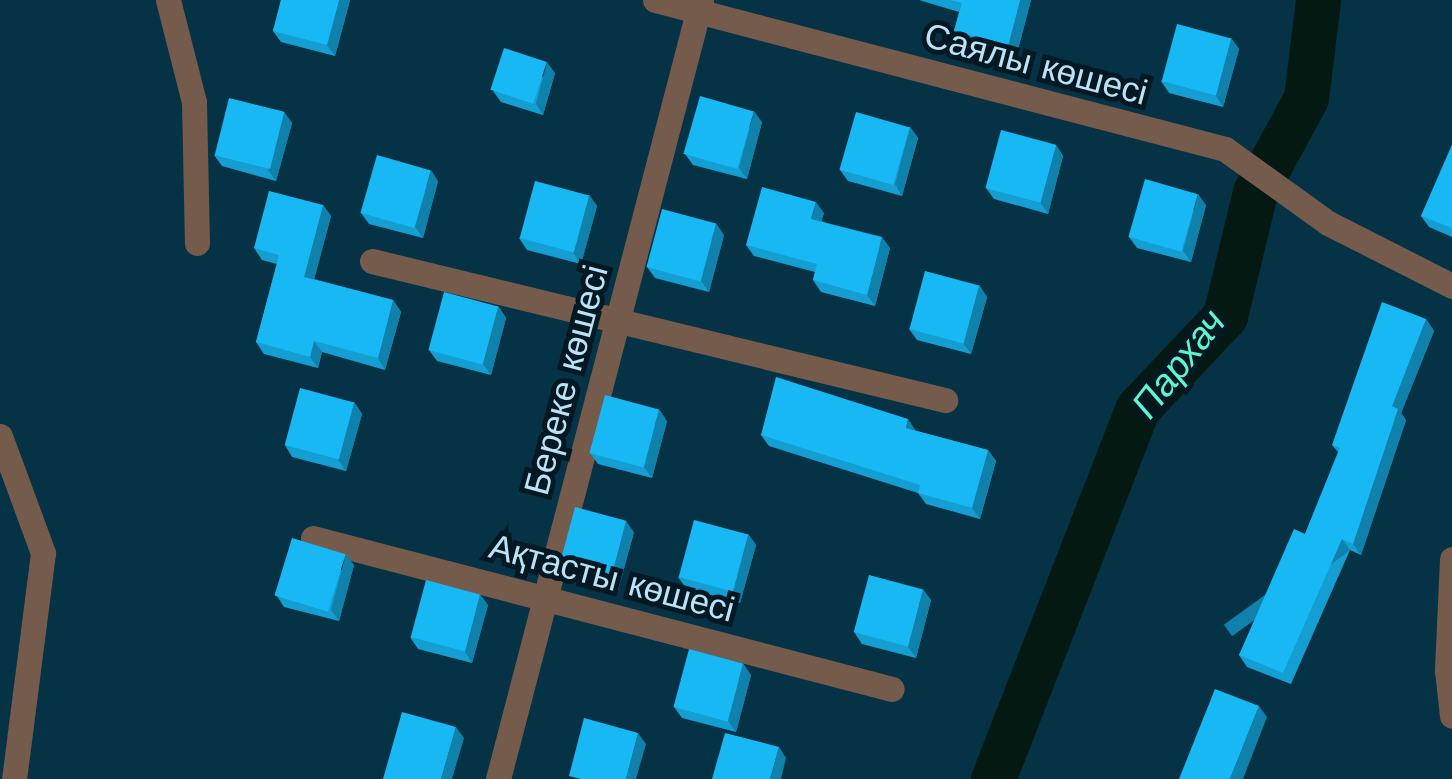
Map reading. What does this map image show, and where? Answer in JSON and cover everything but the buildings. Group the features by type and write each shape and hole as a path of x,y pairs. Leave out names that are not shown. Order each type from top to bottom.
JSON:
{"street":[{"path":"168,0 194,102 197,242"},
{"name":"Саялы көшесі","path":"655,0 699,6 1225,149 1278,182 1328,223 1452,286"},
{"name":"Береке көшесі","path":"498,779 542,594 619,324 699,6"},
{"path":"372,260 619,324 945,400"},
{"path":"0,436 43,553 14,779"},
{"name":"Ақтасты көшесі","path":"313,538 542,594 892,689"},
{"path":"1452,559 1446,670 1452,716"}],"waterway":[{"name":"Пархач","path":"993,779 1138,408 1225,316 1255,192 1306,98 1318,0"}]}
